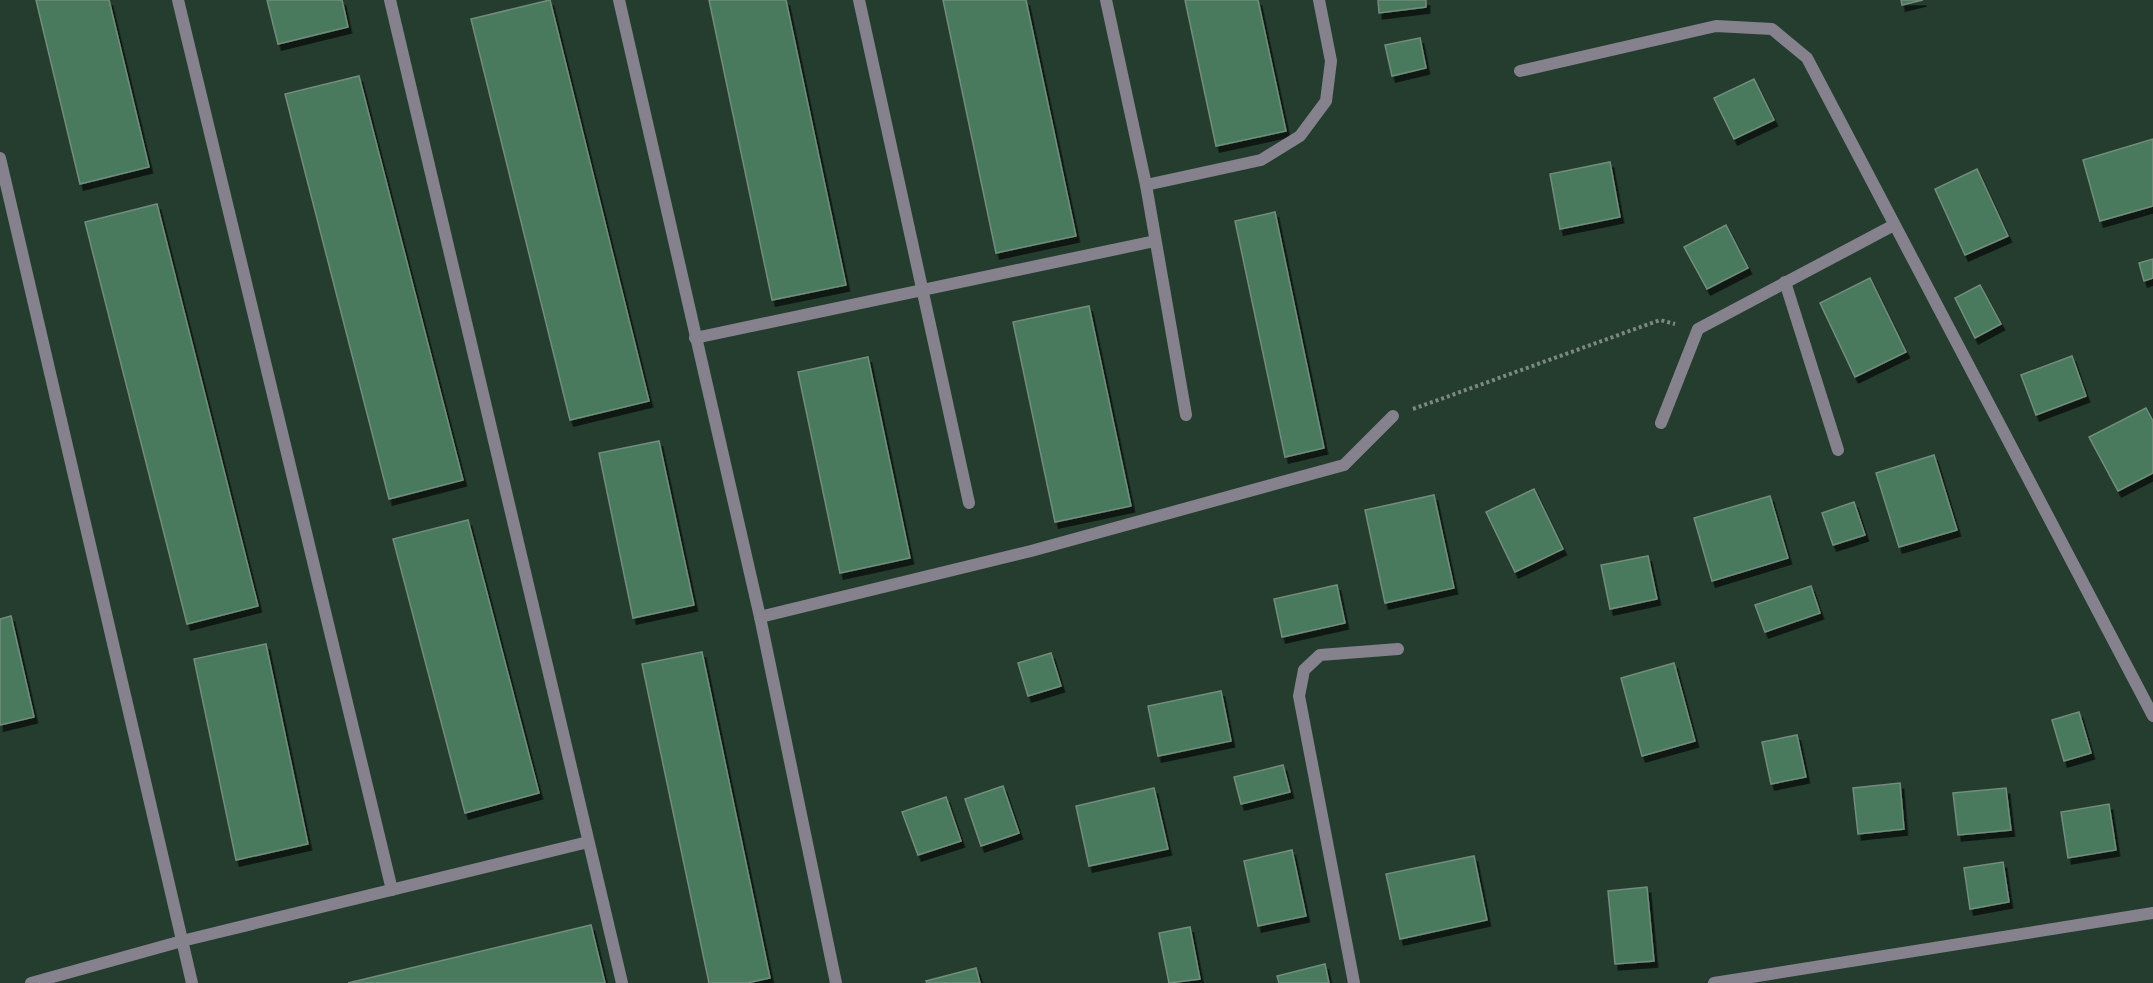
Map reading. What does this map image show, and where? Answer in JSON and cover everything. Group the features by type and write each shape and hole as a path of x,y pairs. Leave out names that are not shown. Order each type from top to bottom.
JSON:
{"street":[{"path":"178,0 392,890"},
{"path":"390,0 622,983"},
{"path":"619,0 694,338 760,617 836,983"},
{"path":"859,0 969,502"},
{"path":"1106,0 1146,185 1186,415"},
{"path":"1146,185 1262,160 1300,136 1326,101 1331,61 1319,0"},
{"path":"1520,70 1716,26 1772,29 1807,58 2153,716"},
{"path":"0,158 192,983"},
{"path":"1661,423 1698,329 1894,225"},
{"path":"694,338 1155,241"},
{"path":"1785,282 1838,450"},
{"path":"760,617 1031,551 1344,465 1393,416"},
{"path":"1354,983 1299,696 1304,670 1320,655 1398,649"},
{"path":"31,983 182,941 588,842"},
{"path":"1714,983 2153,913"}],"path":[{"path":"1393,416 1660,320 1698,329"}],"building":[{"path":"36,0 109,0 149,167 80,184"},
{"path":"267,0 342,0 348,27 278,44"},
{"path":"550,0 649,401 570,420 471,19"},
{"path":"709,0 786,0 846,285 772,300"},
{"path":"943,0 1026,0 1076,236 996,253"},
{"path":"1185,0 1258,0 1286,131 1216,146"},
{"path":"1378,0 1426,0 1426,7 1379,13"},
{"path":"1901,0 1923,0 1902,5"},
{"path":"1420,38 1426,68 1392,76 1385,45"},
{"path":"359,76 463,480 389,499 285,94"},
{"path":"1754,79 1774,120 1734,139 1714,98"},
{"path":"2153,139 2153,206 2100,221 2083,160"},
{"path":"1610,162 1620,217 1560,229 1550,174"},
{"path":"1977,169 2008,236 1965,255 1935,189"},
{"path":"157,204 258,606 187,624 85,222"},
{"path":"1275,212 1324,448 1285,457 1235,221"},
{"path":"1726,225 1748,268 1707,289 1684,247"},
{"path":"2153,259 2153,278 2144,281 2139,263"},
{"path":"1870,278 1906,352 1855,377 1820,303"},
{"path":"1980,285 2001,324 1975,338 1955,298"},
{"path":"1089,306 1131,506 1055,522 1013,322"},
{"path":"2072,356 2086,396 2036,415 2021,375"},
{"path":"868,357 910,558 840,573 798,372"},
{"path":"2146,408 2153,421 2153,473 2118,491 2089,437"},
{"path":"659,441 694,605 633,618 599,453"},
{"path":"1934,455 1957,530 1899,547 1876,473"},
{"path":"1534,489 1563,549 1515,572 1486,512"},
{"path":"1434,495 1454,588 1385,603 1365,510"},
{"path":"1770,496 1788,558 1712,581 1694,518"},
{"path":"1854,502 1865,535 1833,545 1822,513"},
{"path":"468,520 539,793 465,813 393,539"},
{"path":"1648,556 1657,599 1610,609 1601,565"},
{"path":"1337,585 1345,623 1282,637 1274,599"},
{"path":"1811,586 1820,613 1765,632 1755,605"},
{"path":"11,616 34,717 0,725 0,619"},
{"path":"266,644 308,844 236,860 194,659"},
{"path":"702,652 770,978 747,983 709,983 642,664"},
{"path":"1051,653 1061,686 1028,696 1018,663"},
{"path":"1674,663 1695,741 1642,756 1621,678"},
{"path":"1221,691 1231,741 1158,756 1148,706"},
{"path":"2079,712 2091,753 2064,761 2052,720"},
{"path":"1797,735 1806,777 1771,784 1762,742"},
{"path":"1283,765 1290,792 1241,804 1234,777"},
{"path":"1900,783 1904,829 1858,834 1853,788"},
{"path":"1003,786 1019,833 981,846 965,799"},
{"path":"1154,788 1168,849 1089,866 1076,806"},
{"path":"2006,788 2011,830 1958,835 1953,793"},
{"path":"946,797 961,841 918,855 902,812"},
{"path":"2109,804 2116,850 2068,858 2061,812"},
{"path":"1292,850 1306,916 1258,926 1244,861"},
{"path":"1474,856 1487,920 1400,939 1386,874"},
{"path":"2003,862 2009,902 1970,909 1964,868"},
{"path":"1647,887 1654,961 1615,964 1608,891"},
{"path":"591,925 605,983 348,983"},
{"path":"1190,927 1200,979 1169,983 1159,933"},
{"path":"1325,964 1329,983 1279,983 1277,976"},
{"path":"976,968 980,983 927,983 926,981"}]}
